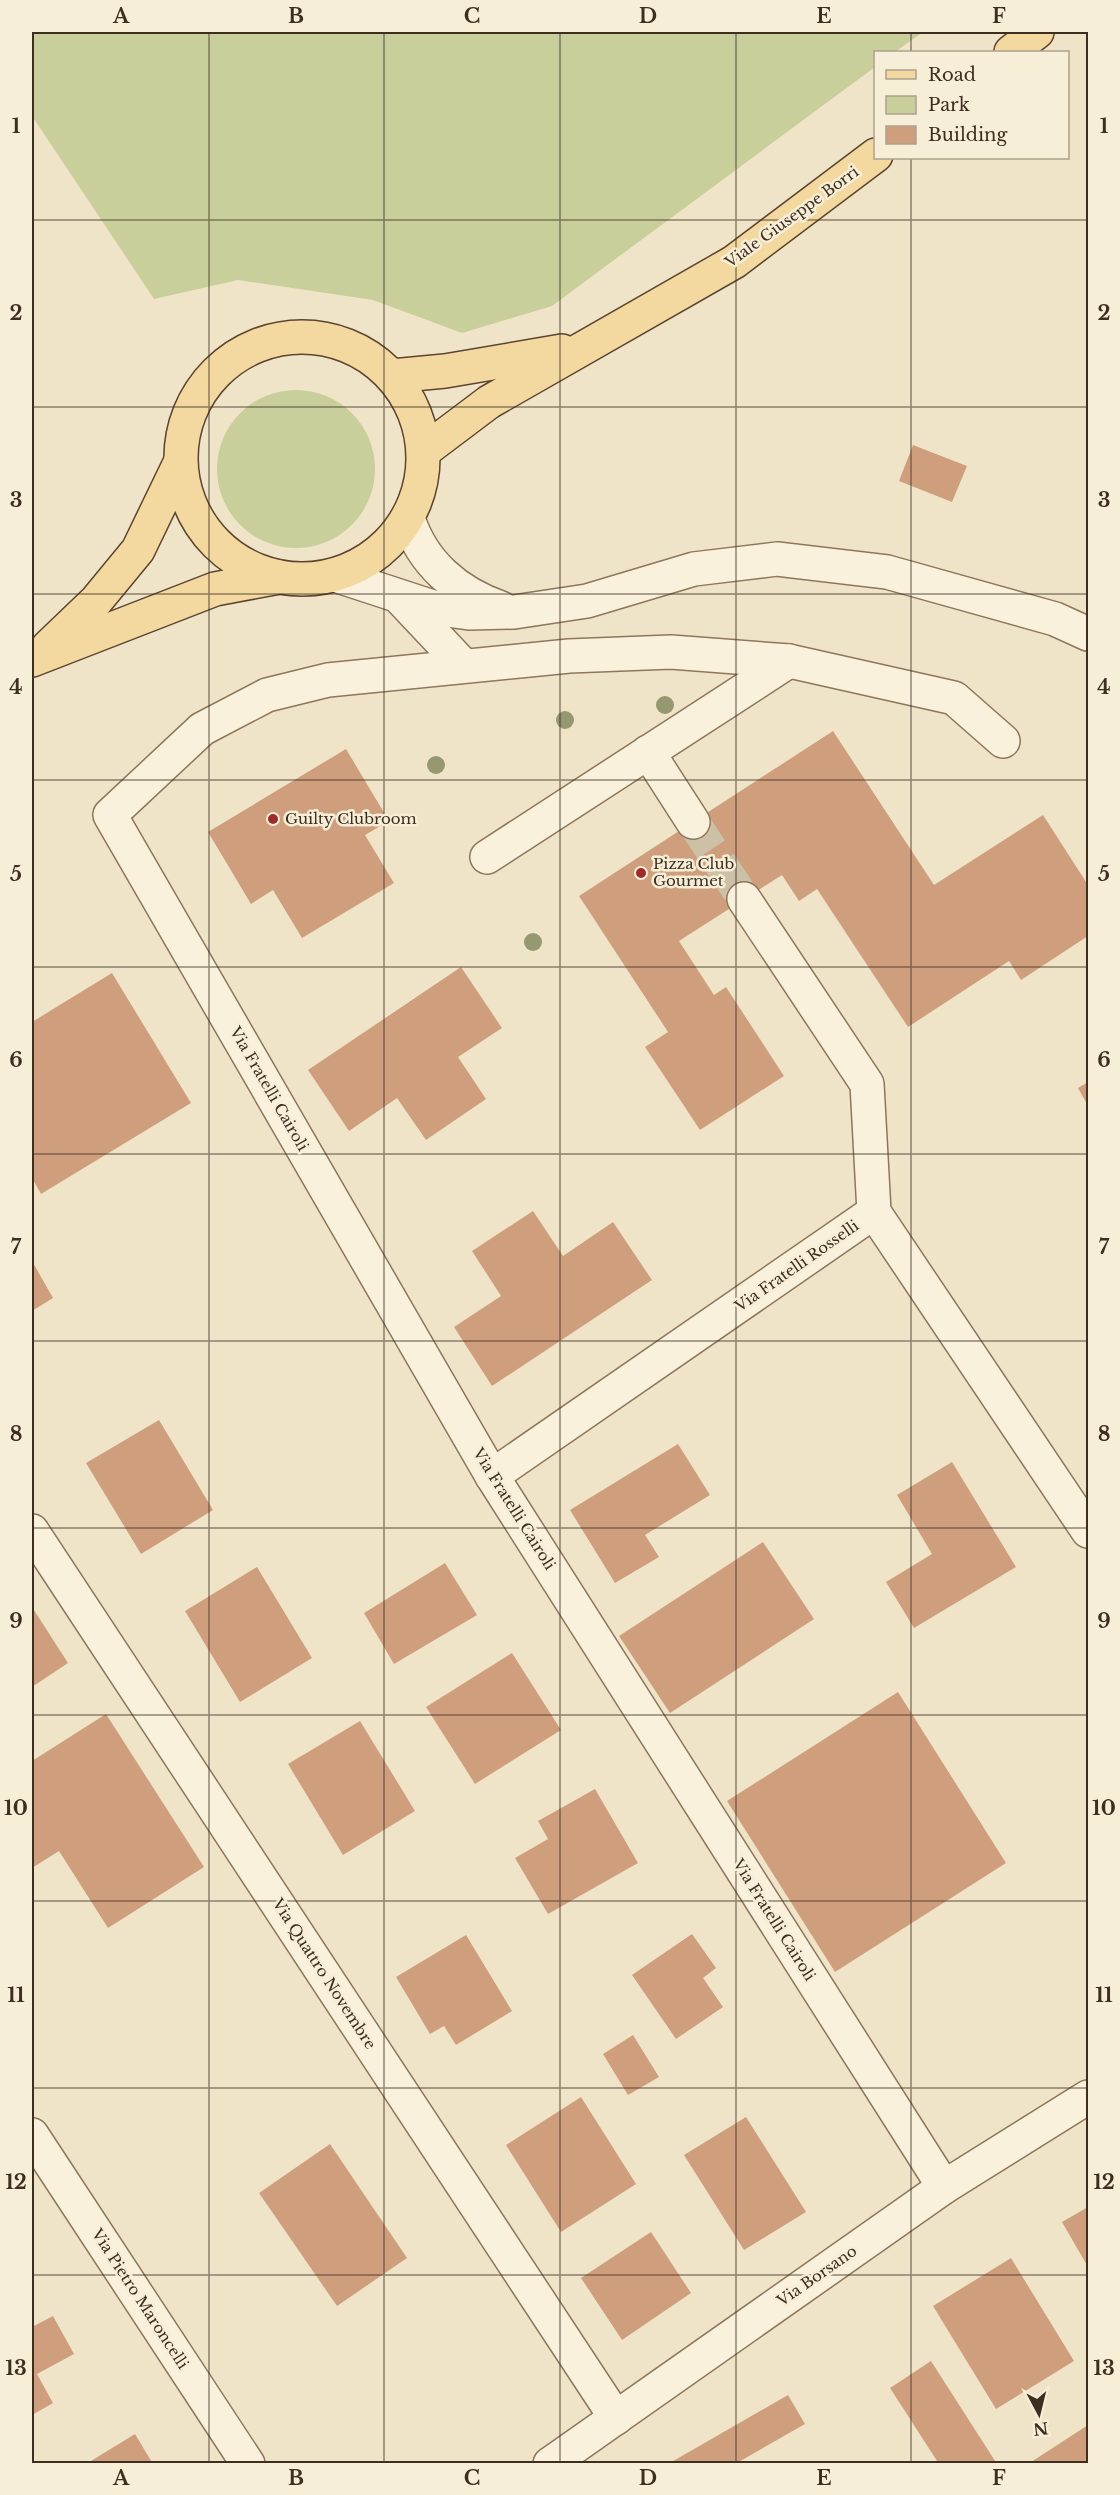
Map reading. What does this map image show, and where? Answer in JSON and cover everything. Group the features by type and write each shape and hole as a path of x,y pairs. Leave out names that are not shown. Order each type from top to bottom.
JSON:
{"main road":[{"path":"1012,51 1037,32"},
{"name":"Viale Giuseppe Borri","path":"424,451 489,402 734,262 874,157"},
{"path":"34,659 96,600 138,550 180,463 186,421 206,384 237,355 276,340 318,338 359,351 392,376 415,411 424,451 421,486 408,518 389,543 364,562 335,575 308,580 280,577 242,564 210,538 189,502 180,463"},
{"name":"Viale Giuseppe Borri","path":"392,376 446,370 582,348"},
{"path":"34,659 215,589 280,577"}],"street":[{"path":"408,518 413,535 437,570 455,585 481,601 514,612"},
{"path":"335,575 449,610 469,613 514,612 587,601 694,569 777,559 887,572 1055,619 1089,634"},
{"path":"398,595 463,665 569,656 671,652 789,661 954,698 1003,741"},
{"path":"487,857 789,661"},
{"name":"Via Fratelli Cairoli","path":"463,665 328,680 267,695 202,729 110,815 492,1476 944,2187"},
{"path":"648,753 693,822"},
{"path":"744,898 867,1084 874,1212"},
{"name":"Via Fratelli Rosselli","path":"492,1476 874,1212 1089,1531"},
{"name":"Via Quattro Novembre","path":"32,1531 616,2418"},
{"name":"Via Borsano","path":"550,2463 591,2452 616,2418 944,2187 1089,2097"},
{"name":"Via Pietro Maroncelli","path":"35,2149 248,2463"}],"green space":[{"path":"32,32 923,32 896,51 874,51 874,68 552,306 462,333 373,300 238,280 154,299 32,116"},
{"path":"296,390 311,391 326,396 340,403 352,413 362,425 369,439 374,454 374,484 369,499 362,513 352,525 340,535 326,542 311,547 296,548 281,547 266,542 252,535 240,525 230,513 223,499 218,484 217,469 218,454 223,439 230,425 240,413 252,403 266,396 281,391"}],"building":[{"path":"913,445 967,466 952,502 899,481"},
{"path":"833,731 934,885 1043,815 1088,885 1088,936 1021,980 1009,961 908,1027 817,889 799,901 782,875 679,941 714,995 726,987 784,1076 700,1130 645,1047 668,1032 579,896"},
{"path":"346,749 389,821 365,835 394,883 302,938 273,890 251,904 208,832"},
{"path":"461,967 502,1028 458,1057 486,1099 426,1140 397,1098 349,1131 308,1070"},
{"path":"112,973 191,1103 41,1194 32,1178 32,1022"},
{"path":"1088,1082 1088,1106 1078,1088"},
{"path":"533,1211 563,1256 613,1222 652,1280 492,1386 454,1327 501,1296 472,1251"},
{"path":"32,1261 53,1298 32,1311"},
{"path":"159,1420 213,1510 141,1554 86,1463"},
{"path":"678,1444 710,1495 645,1535 659,1557 615,1583 570,1510"},
{"path":"952,1462 1016,1567 914,1628 886,1582 932,1554 897,1495"},
{"path":"763,1542 814,1619 670,1713 619,1636"},
{"path":"445,1563 477,1615 394,1664 364,1613"},
{"path":"257,1567 312,1658 240,1702 185,1611"},
{"path":"32,1607 68,1663 32,1687"},
{"path":"512,1653 561,1730 475,1784 426,1707"},
{"path":"898,1692 1006,1863 835,1972 727,1801"},
{"path":"106,1714 204,1867 108,1928 59,1851 32,1868 32,1761"},
{"path":"360,1721 415,1811 343,1855 288,1764"},
{"path":"595,1789 638,1863 548,1914 515,1858 548,1839 538,1821"},
{"path":"692,1934 716,1968 703,1978 723,2007 676,2039 632,1975"},
{"path":"466,1935 512,2011 456,2045 444,2026 430,2034 396,1977"},
{"path":"633,2035 659,2077 628,2095 603,2054"},
{"path":"581,2097 636,2184 561,2232 506,2145"},
{"path":"746,2117 806,2212 744,2250 684,2155"},
{"path":"330,2144 407,2258 337,2306 259,2193"},
{"path":"1088,2207 1088,2267 1062,2222"},
{"path":"651,2232 691,2293 622,2340 581,2278"},
{"path":"1011,2258 1074,2361 996,2409 933,2306"},
{"path":"53,2316 74,2354 37,2374 53,2403 32,2415 32,2327"},
{"path":"931,2361 997,2464 939,2464 890,2388"},
{"path":"788,2395 805,2424 735,2464 668,2464"},
{"path":"1088,2425 1088,2464 1028,2464"},
{"path":"135,2434 153,2464 86,2464"}],"tunnel":[{"path":"693,822 744,899"}],"place":[{"name":"Guilty Clubroom","path":"273,819"},
{"name":"Pizza Club Gourmet","path":"641,873"}]}
